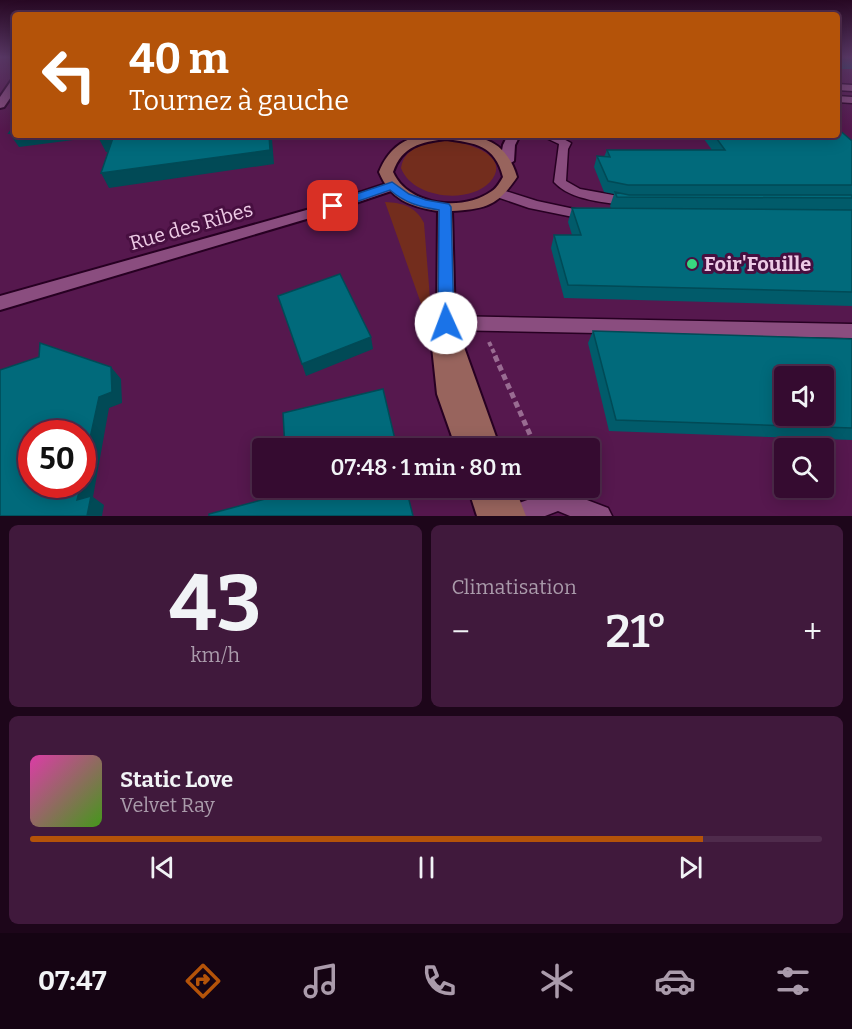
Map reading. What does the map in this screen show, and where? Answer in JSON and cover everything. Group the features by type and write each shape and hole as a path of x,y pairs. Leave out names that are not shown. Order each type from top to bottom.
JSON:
{"main road":[{"path":"415,138 401,146 389,158 386,172 392,186 405,196 423,204 445,207 476,204 499,193 510,177 507,161 480,138"},
{"path":"445,207 446,323 442,347 448,394 463,438"},
{"path":"446,323 486,438"},
{"path":"484,498 490,516"},
{"path":"507,498 513,516"}],"street":[{"path":"0,105 11,93"},
{"path":"507,161 512,138"},
{"name":"Rue des Ribes","path":"0,303 315,212 392,186"}],"lane":[{"path":"554,138 566,143 562,149 560,182 576,192 624,202 646,202"},
{"path":"499,193 564,213 603,217"},
{"path":"446,323 852,331"},
{"path":"513,516 558,500 600,516"}],"path":[{"path":"481,323 532,438"}],"shaded area":[{"path":"0,81 12,81 12,138 840,138 840,81 852,81 852,516 0,516"},
{"path":"448,141 466,144 485,152 492,158 496,165 496,173 490,182 468,194 455,196 428,192 407,178 401,168 407,154 419,146"},
{"path":"385,202 408,206 424,223 431,311 424,312"}],"building":[{"path":"840,131 852,141 852,185 628,185 608,181 597,156 610,157 607,150 725,150 716,138 840,138"},
{"path":"113,138 269,138 270,150 101,173"},
{"path":"615,192 629,195 852,195 852,198 617,197"},
{"name":"Foir'Fouille","path":"572,208 852,210 852,292 568,285 554,235 581,235"},
{"path":"340,274 371,337 302,364 278,296"},
{"path":"593,331 852,339 852,428 793,426 834,426 834,366 774,366 774,425 616,420"},
{"path":"40,343 111,367 112,392 99,397 94,420 18,420 18,498 78,498 77,500 91,498 87,516 0,516 0,370 39,357"},
{"path":"383,389 395,438 284,438 283,413"},
{"path":"269,498 408,498 413,516 209,516 209,514"}],"place":[{"name":"Foir'Fouille","path":"692,264"}],"route":[{"path":"333,206 392,186 405,196 423,204 445,207 446,323"}]}
